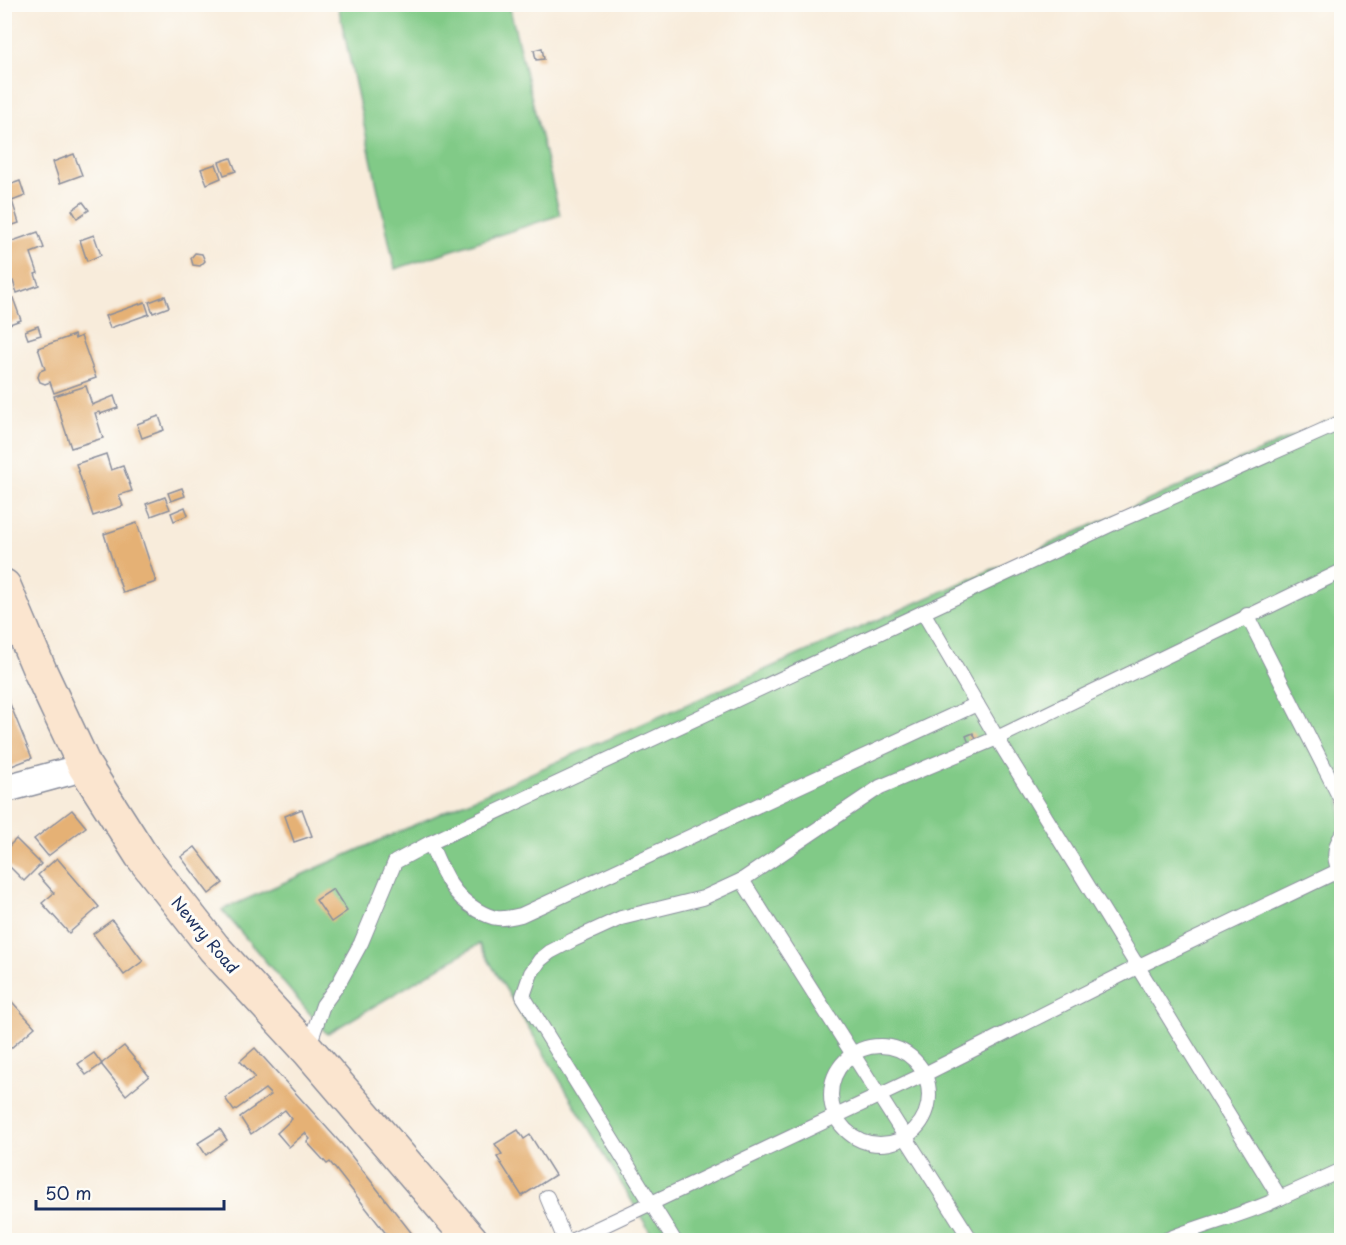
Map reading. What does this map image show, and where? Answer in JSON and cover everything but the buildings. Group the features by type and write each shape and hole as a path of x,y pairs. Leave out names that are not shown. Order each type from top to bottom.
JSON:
{"main road":[{"name":"Newry Road","path":"4,586 40,671 85,767 141,855 214,948 308,1050 471,1240"}],"street":[{"path":"4,789 85,767"}],"lane":[{"path":"308,1050 323,1005 339,983 361,943 395,862 430,843 1114,523 1341,422"},
{"path":"674,1240 523,996 531,973 540,960 558,948 621,918 703,898 742,880 880,787 997,738 1341,571"},
{"path":"923,612 997,738 1280,1198"},
{"path":"1247,615 1341,802"},
{"path":"430,843 448,884 460,899 488,916 504,919 521,915 977,704"},
{"path":"573,1240 836,1117 1137,967 1341,871 1335,861 1335,850 1341,835"},
{"path":"742,880 971,1240"},
{"path":"879,1046 907,1053 917,1062 925,1074 929,1087 928,1108 918,1127 907,1137 895,1143 881,1145 854,1138 843,1129 831,1103 831,1089 842,1064 852,1055 865,1048 879,1046"},
{"path":"1166,1240 1201,1226 1261,1208 1341,1170"},
{"path":"547,1197 566,1240"}],"green space":[{"path":"338,5 509,5 560,215 395,269"},
{"path":"1341,415 1341,1240 655,1240 479,944 327,1034 222,910"}]}
